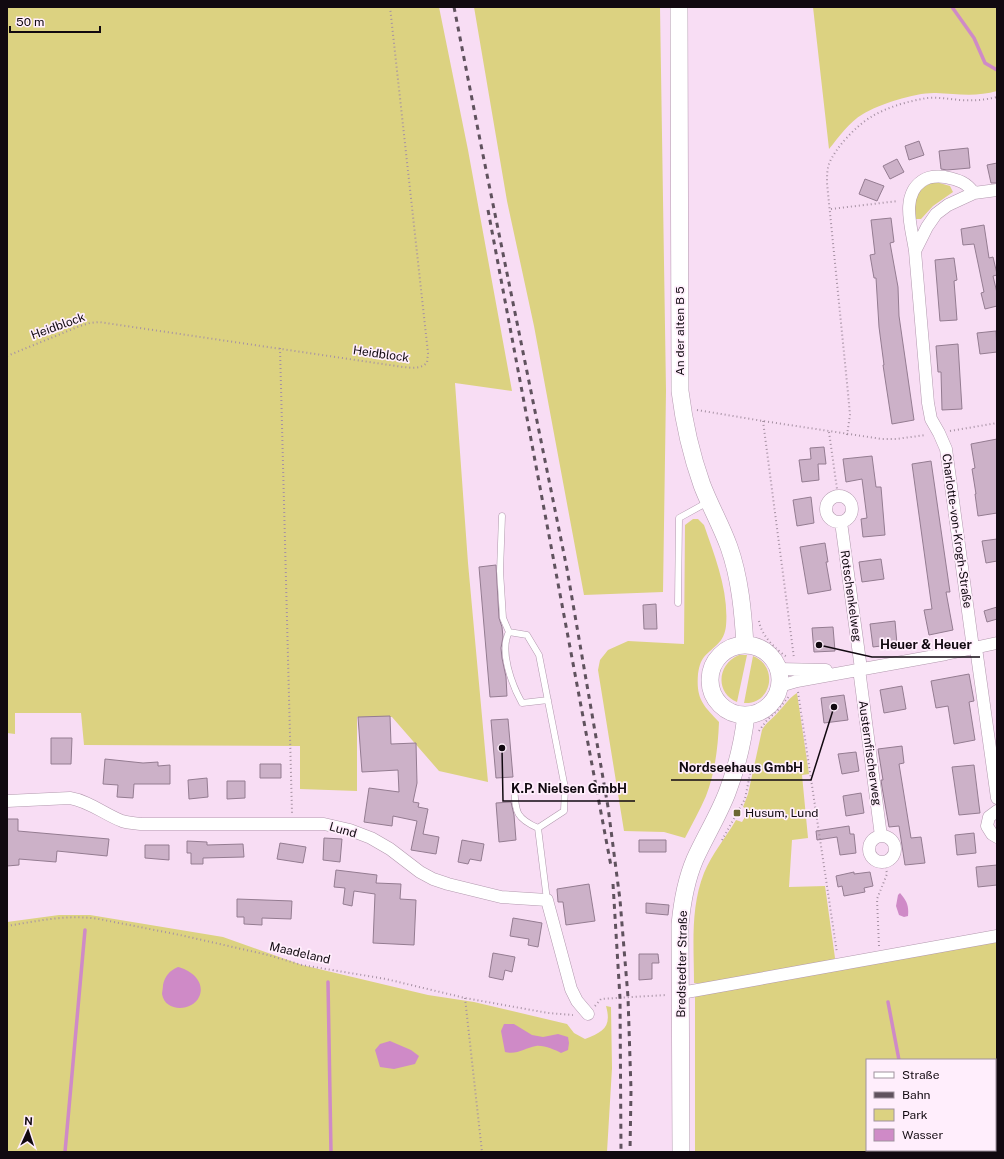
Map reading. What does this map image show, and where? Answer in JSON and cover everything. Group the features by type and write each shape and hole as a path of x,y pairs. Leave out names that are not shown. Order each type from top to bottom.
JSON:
{"main road":[{"name":"An der alten B 5","path":"679,7 680,378 683,409 697,471 729,547 736,575 744,621 745,645"},
{"path":"745,645 765,651 773,659 778,669 780,677 789,691 776,697 768,707 758,713 746,715 734,713 723,707 715,698 711,687 711,675 715,664 722,654 732,648 745,645"},
{"name":"Bredstedter Straße","path":"681,1152 675,994 680,925 686,884 695,860 732,781 739,758 746,715"}],"street":[{"path":"909,200 915,187 925,178 939,176 968,184 974,193"},
{"path":"915,251 927,227 936,214 948,205 974,193 997,190"},
{"name":"Charlotte-von-Krogh-Straße","path":"909,200 915,251 928,403 931,419 946,449 997,798"},
{"path":"838,496 845,497 849,500 852,507 849,519 841,522 833,521 829,518 826,509 829,501 838,496"},
{"name":"Rotschenkelweg","path":"841,522 856,670"},
{"path":"789,691 797,681 974,648 997,642"},
{"path":"778,669 856,670"},
{"name":"Austernfischerweg","path":"856,670 881,836"},
{"name":"Lund","path":"7,801 76,799 88,803 122,820 141,824 324,824 350,830 371,838 390,849 427,876 448,884 501,897 547,900"},
{"path":"997,811 989,817 987,826 992,834 997,837"},
{"path":"881,836 888,837 895,846 894,855 886,861 875,860 870,853 870,844 872,840 881,836"},
{"path":"547,900 570,989 588,1014"},
{"path":"675,994 997,936"}],"lane":[{"path":"678,603 678,518 709,501"},
{"path":"502,516 500,571 503,618 509,632 506,638 508,669 514,689 522,703 548,700"},
{"path":"509,632 527,635 539,655 565,788 564,811 538,828"},
{"path":"514,786 516,807 521,818 538,828"},
{"path":"538,828 547,900"}],"path":[{"name":"Heidblock","path":"7,356 80,326 99,322 410,368 423,366 427,363 428,353 390,7"},
{"path":"847,435 850,415 831,209 827,182 829,164 833,156 853,132 872,116 927,98 986,100 997,97"},
{"path":"831,209 909,200"},
{"path":"280,348 292,824"},
{"path":"695,416 694,409 847,435 882,439 896,439 997,423"},
{"path":"759,619 761,630 765,636 785,656 795,662 763,421"},
{"path":"829,431 838,496"},
{"path":"758,736 762,726 778,711 789,691 798,689 838,964"},
{"path":"721,841 745,799 752,766"},
{"path":"880,957 877,899 887,874 886,861"},
{"name":"Maadeland","path":"7,926 65,918 87,917 248,950 302,966 386,978 465,998 548,1013 572,1016 588,1014"},
{"path":"588,1014 601,999 675,994"},
{"path":"465,998 482,1152"}],"green space":[{"path":"7,7 439,7 468,150 512,391 455,383 468,563 488,782 439,771 392,717 357,717 357,791 300,789 300,746 84,745 81,713 15,713 15,734 7,733"},
{"path":"474,7 660,7 666,391 663,592 584,595 534,326 507,201"},
{"path":"813,7 997,7 997,91 974,95 928,93 919,94 888,103 870,110 858,117 844,130 829,149"},
{"path":"936,182 950,186 953,192 933,206 921,219 916,219 914,207 917,196 925,187"},
{"path":"693,519 698,519 704,525 720,574 725,600 725,632 718,644 704,657 698,674 698,690 702,701 719,722 714,769 706,796 685,838 664,832 624,831 598,670 600,660 608,650 628,641 684,644 685,525"},
{"path":"739,655 747,655 737,702 730,698 725,692 722,686 722,678 726,665"},
{"path":"753,656 761,661 766,668 769,676 769,684 766,692 761,698 753,702 744,703"},
{"path":"797,693 809,774 802,775 808,838 792,840 789,887 825,886 835,958 833,962 703,984 694,983 693,942 695,914 704,873 715,852 736,820 742,822 749,810 743,807 748,794 762,730"},
{"path":"59,915 90,915 223,937 302,965 428,995 474,1002 567,1024 574,1033 585,1039 597,1034 604,1028 608,1019 606,1006 611,1007 612,1068 607,1152 7,1152 7,922"},
{"path":"997,941 997,1152 695,1152 695,996"}],"water":[{"path":"900,893 907,904 908,916 904,917 899,915 896,906 898,895"},
{"path":"178,967 188,971 196,978 199,982 201,992 196,1002 179,1008 168,1004 164,1000 162,994 166,976"},
{"path":"504,1024 514,1024 532,1035 543,1037 558,1034 568,1037 568,1050 561,1053 542,1046 536,1046 513,1053 505,1052 501,1031"},
{"path":"390,1041 411,1050 419,1056 415,1064 394,1069 380,1067 375,1050 380,1044"}],"building":[{"path":"919,141 924,155 909,160 905,146"},
{"path":"968,148 970,168 947,170 941,169 939,151"},
{"path":"897,159 904,172 890,179 883,166"},
{"path":"997,163 997,183 991,183 987,165"},
{"path":"865,179 884,186 877,201 859,194"},
{"path":"891,218 894,242 890,243 898,287 899,316 914,420 892,424 883,365 876,278 874,278 870,255 875,254 871,220"},
{"path":"984,225 989,258 993,257 997,274 993,276 997,293 997,306 985,309 981,293 984,292 974,244 963,245 961,229"},
{"path":"954,258 957,280 954,281 957,320 940,321 935,260"},
{"path":"996,331 997,352 980,354 977,333"},
{"path":"958,344 962,409 942,410 941,372 938,372 936,346"},
{"path":"997,439 997,513 978,516 972,469 975,468 971,444"},
{"path":"824,447 826,464 818,464 819,480 802,482 799,460 811,459 810,448"},
{"path":"872,456 876,487 881,487 885,535 863,537 861,519 867,518 862,479 846,482 843,459"},
{"path":"931,461 950,592 946,592 953,630 929,635 924,610 932,609 912,464"},
{"path":"811,497 814,523 797,526 793,500"},
{"path":"997,539 997,561 986,563 982,541"},
{"path":"825,543 828,562 826,562 831,590 808,594 800,547"},
{"path":"881,559 884,579 862,582 859,562"},
{"path":"496,565 499,618 503,637 501,648 506,677 507,696 490,697 479,567"},
{"path":"656,604 657,629 644,629 643,605"},
{"path":"997,607 997,619 987,622 984,611"},
{"path":"895,621 897,644 873,647 870,624"},
{"path":"833,627 835,651 814,652 812,628"},
{"path":"969,674 974,701 969,702 975,740 954,744 948,706 936,708 931,681"},
{"path":"902,686 906,709 884,713 880,690"},
{"path":"844,695 848,720 824,723 821,698"},
{"path":"390,716 391,744 416,743 417,783 413,802 419,803 418,807 428,809 423,834 439,837 436,854 411,850 417,821 393,816 392,826 364,822 369,788 399,792 398,770 362,772 358,717"},
{"path":"508,719 513,777 496,778 491,720"},
{"path":"51,738 72,738 71,764 51,764"},
{"path":"902,746 904,763 899,764 911,838 921,837 925,863 905,865 899,826 889,827 881,780 883,780 878,749"},
{"path":"856,752 859,771 842,774 838,754"},
{"path":"105,759 143,763 158,762 158,766 170,765 170,784 134,784 133,798 117,797 118,785 103,784"},
{"path":"260,764 281,764 281,778 260,778"},
{"path":"974,765 980,813 959,815 952,767"},
{"path":"207,778 208,797 189,799 188,780"},
{"path":"227,781 245,781 245,798 227,799"},
{"path":"861,793 864,813 846,816 843,796"},
{"path":"511,802 514,815 516,840 499,842 496,803"},
{"path":"7,819 18,819 18,831 109,839 107,856 57,851 56,862 19,859 19,865 7,866"},
{"path":"849,826 850,834 854,834 856,853 840,855 837,837 817,840 816,831"},
{"path":"974,833 976,853 957,855 955,835"},
{"path":"324,838 342,839 340,862 323,860"},
{"path":"462,840 484,844 481,861 470,859 468,864 458,862"},
{"path":"639,840 666,840 666,852 639,852"},
{"path":"187,841 207,842 207,845 243,844 244,857 203,858 203,864 191,864 191,853 187,853"},
{"path":"280,843 306,847 303,863 277,859"},
{"path":"145,845 169,845 169,860 145,858"},
{"path":"997,865 997,885 978,887 976,867"},
{"path":"336,870 377,875 376,883 401,884 400,899 416,900 414,945 373,943 375,894 354,891 352,906 343,904 345,888 334,887"},
{"path":"854,872 854,874 870,872 873,886 864,888 865,892 844,896 842,886 838,887 836,876"},
{"path":"589,884 595,921 566,925 563,902 558,902 557,889"},
{"path":"237,899 292,901 291,919 262,918 262,925 244,924 244,917 237,917"},
{"path":"646,903 669,905 668,915 646,913"},
{"path":"513,918 542,923 538,947 528,945 529,939 510,936"},
{"path":"493,953 515,957 512,972 505,970 503,980 489,977"},
{"path":"639,954 658,954 659,963 652,963 652,979 639,980"}],"waterway":[{"path":"952,7 974,38 985,63 997,70"},
{"path":"65,1152 85,930"},
{"path":"328,982 331,1152"},
{"path":"888,1002 899,1059"},
{"path":"990,1152 997,1151"}],"railway":[{"path":"454,7 567,569 608,807 620,900 628,997 631,1090 630,1152"},
{"path":"488,210 611,866"},
{"path":"613,884 620,998 621,1152"}],"place":[{"name":"Heuer & Heuer","path":"819,645"},
{"name":"Nordseehaus GmbH","path":"834,707"},
{"name":"K.P. Nielsen GmbH","path":"502,748"},
{"name":"Husum, Lund","path":"737,813"}]}
